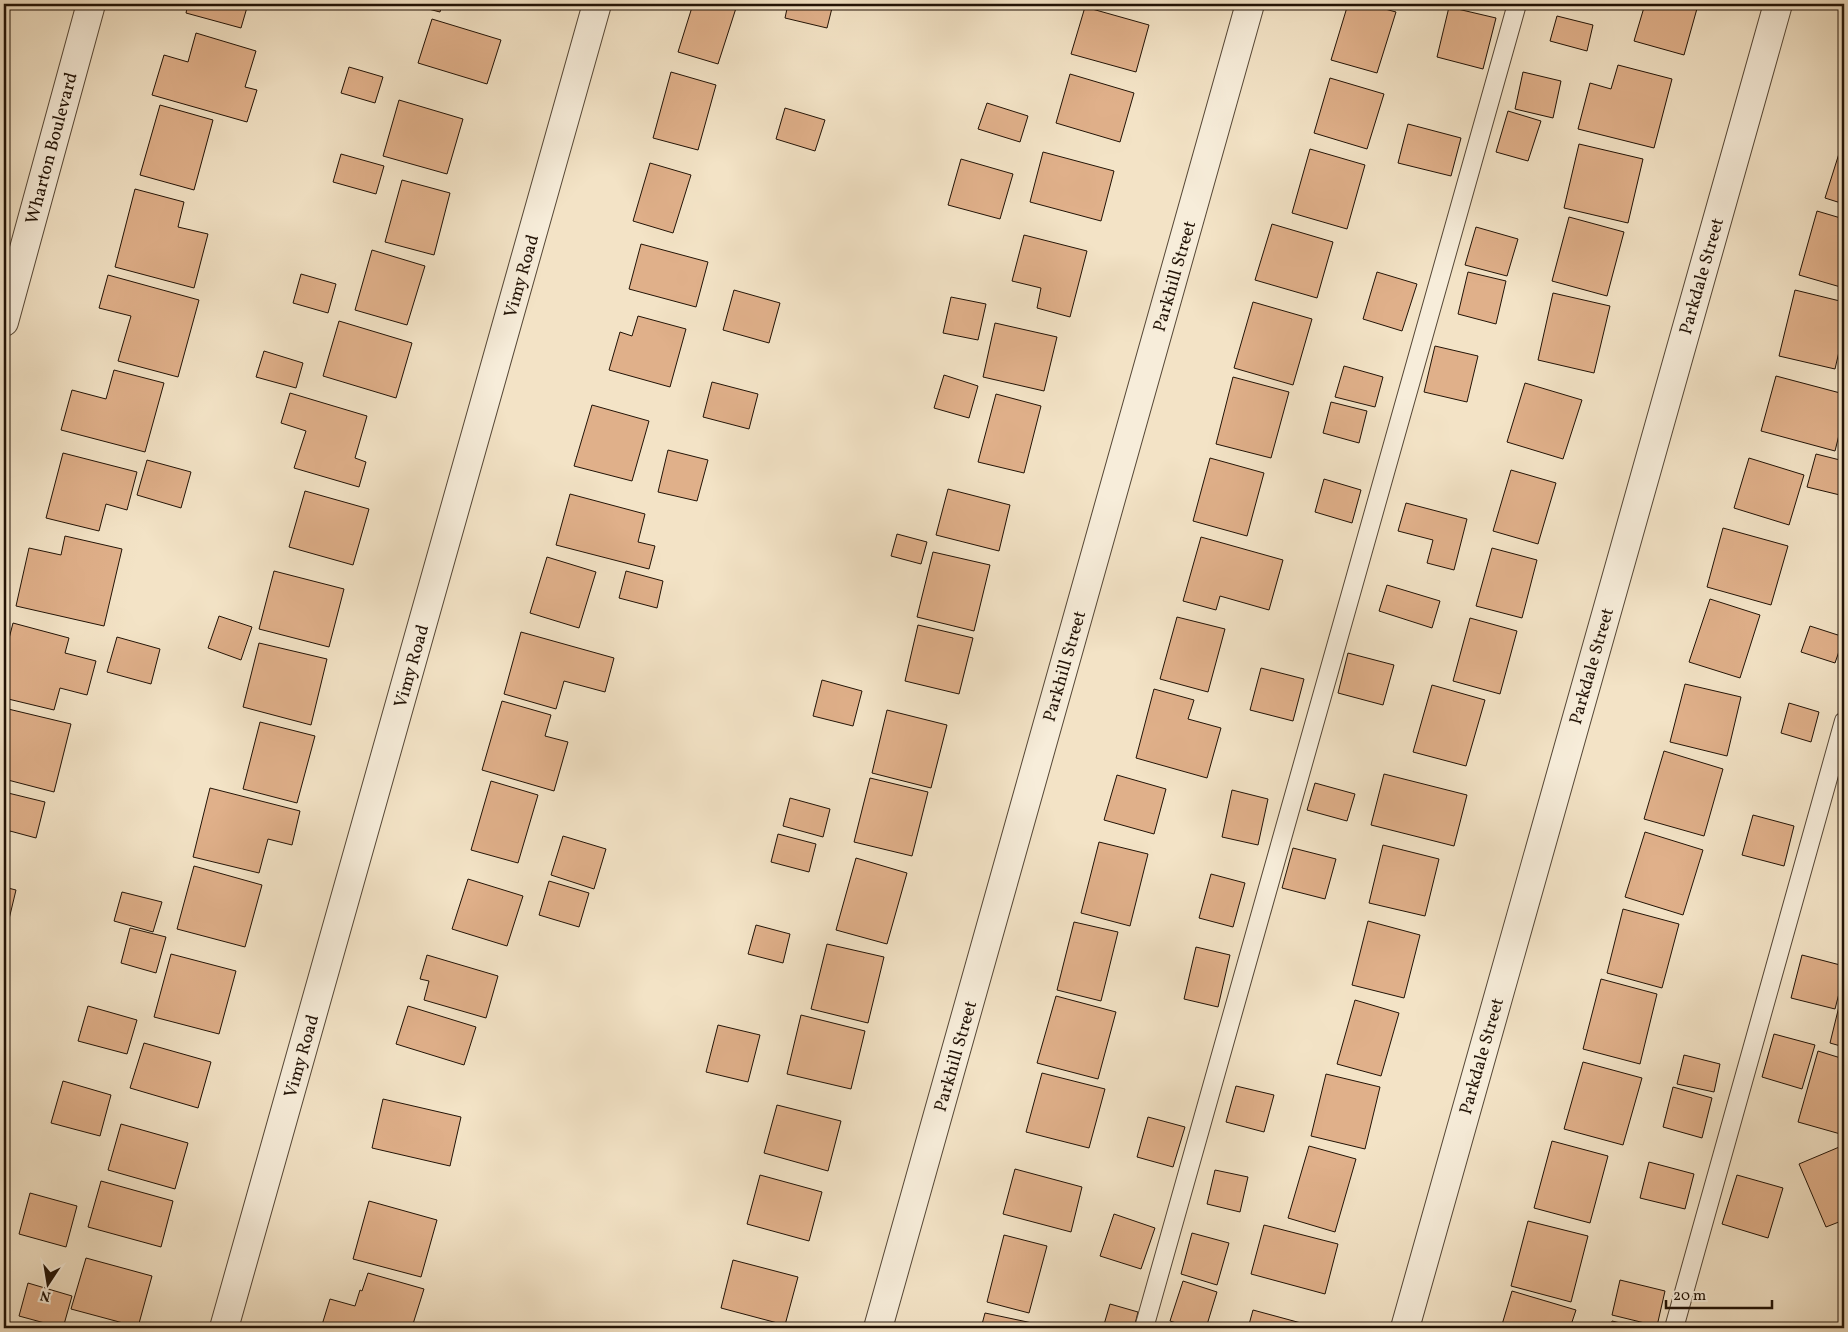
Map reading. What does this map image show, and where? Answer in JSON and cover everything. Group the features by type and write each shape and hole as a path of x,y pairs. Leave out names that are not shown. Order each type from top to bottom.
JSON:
{"street":[{"name":"Wharton Boulevard","path":"4,322 91,4"},
{"name":"Vimy Road","path":"224,1328 597,4"},
{"name":"Parkhill Street","path":"878,1328 1250,4"},
{"name":"Parkdale Street","path":"1405,1328 1778,4"}],"lane":[{"path":"1144,1328 1517,4"},
{"path":"1674,1328 1844,721"}],"building":[{"path":"188,4 248,4 241,28 186,13"},
{"path":"409,4 442,4 440,12"},
{"path":"497,4 511,4 510,7"},
{"path":"693,4 737,5 718,64 678,52"},
{"path":"788,4 833,4 827,28 785,18"},
{"path":"1348,4 1367,4 1396,12 1377,73 1331,60"},
{"path":"1645,4 1698,5 1684,55 1634,41"},
{"path":"1085,7 1149,25 1136,72 1071,54"},
{"path":"1449,7 1496,18 1483,69 1437,57"},
{"path":"1557,16 1593,25 1587,51 1550,41"},
{"path":"432,19 501,40 487,84 418,63"},
{"path":"196,33 256,51 245,87 257,90 247,122 152,95 164,55 188,62"},
{"path":"1618,65 1672,79 1654,148 1578,129 1590,83 1611,89"},
{"path":"349,67 383,77 375,103 341,93"},
{"path":"671,72 716,85 698,150 653,138"},
{"path":"1523,72 1561,81 1553,118 1515,109"},
{"path":"1070,74 1134,93 1120,142 1056,123"},
{"path":"1330,78 1384,94 1367,149 1314,133"},
{"path":"399,100 463,119 447,174 383,156"},
{"path":"987,103 1028,116 1020,142 978,129"},
{"path":"160,105 213,120 194,190 140,175"},
{"path":"785,108 825,120 815,151 776,139"},
{"path":"1508,111 1541,121 1528,161 1496,152"},
{"path":"1408,124 1461,138 1451,176 1398,163"},
{"path":"1579,144 1643,159 1628,223 1564,208"},
{"path":"1842,144 1844,144 1844,204 1825,198"},
{"path":"1310,149 1365,165 1347,229 1292,213"},
{"path":"1043,152 1114,171 1101,221 1030,202"},
{"path":"341,154 384,166 376,194 333,182"},
{"path":"961,159 1013,174 1000,219 948,205"},
{"path":"650,163 691,175 673,233 633,221"},
{"path":"402,180 450,193 434,255 385,242"},
{"path":"135,189 184,202 178,227 208,234 194,288 115,267"},
{"path":"1817,211 1844,219 1844,288 1799,275"},
{"path":"1569,217 1624,232 1607,296 1552,281"},
{"path":"1272,224 1333,242 1317,298 1255,280"},
{"path":"1476,227 1518,239 1507,276 1465,265"},
{"path":"1024,235 1087,251 1070,317 1037,308 1041,288 1012,281"},
{"path":"641,244 708,262 696,307 629,289"},
{"path":"372,250 425,266 407,325 355,310"},
{"path":"1377,272 1417,284 1402,331 1363,319"},
{"path":"1468,272 1506,281 1496,324 1458,314"},
{"path":"301,274 336,284 328,313 293,303"},
{"path":"108,275 199,300 178,377 118,361 131,316 99,308"},
{"path":"734,290 780,303 769,343 723,330"},
{"path":"1795,290 1844,302 1844,330 1835,369 1779,356"},
{"path":"1553,293 1610,306 1594,373 1538,360"},
{"path":"951,297 986,304 978,340 943,333"},
{"path":"1253,302 1312,319 1293,385 1234,368"},
{"path":"638,316 686,329 670,387 609,370 620,332 632,336"},
{"path":"339,321 412,343 396,398 323,376"},
{"path":"995,323 1057,337 1044,391 983,377"},
{"path":"1435,346 1478,356 1467,402 1424,392"},
{"path":"264,351 303,363 296,388 256,377"},
{"path":"1344,366 1383,377 1375,407 1335,397"},
{"path":"114,370 164,383 145,452 61,430 72,390 106,399"},
{"path":"944,375 978,386 969,418 934,408"},
{"path":"1776,376 1844,394 1844,415 1835,451 1761,431"},
{"path":"1233,377 1289,392 1271,458 1216,444"},
{"path":"712,382 758,394 749,429 703,417"},
{"path":"1525,383 1582,400 1563,459 1507,442"},
{"path":"290,393 367,416 355,458 366,462 359,487 294,468 306,431 281,423"},
{"path":"996,394 1041,406 1024,473 978,462"},
{"path":"1331,402 1367,411 1359,443 1323,433"},
{"path":"592,405 649,421 632,481 574,466"},
{"path":"668,450 708,460 697,501 658,492"},
{"path":"63,453 137,472 127,510 106,504 99,531 46,518"},
{"path":"1816,454 1844,461 1844,496 1807,487"},
{"path":"1210,458 1264,473 1247,536 1193,521"},
{"path":"1749,458 1804,475 1789,525 1734,508"},
{"path":"147,460 191,472 181,508 137,495"},
{"path":"1511,470 1556,483 1538,544 1493,531"},
{"path":"1324,479 1361,490 1352,523 1315,512"},
{"path":"948,489 1010,505 999,551 936,535"},
{"path":"305,491 369,509 353,565 289,547"},
{"path":"570,494 645,514 638,542 655,546 649,569 556,545"},
{"path":"1406,503 1467,519 1454,570 1427,563 1433,540 1398,531"},
{"path":"1723,528 1788,546 1771,605 1707,587"},
{"path":"897,534 927,542 921,564 891,556"},
{"path":"65,536 122,549 104,626 16,606 29,548 61,555"},
{"path":"1201,537 1283,560 1269,610 1220,596 1216,610 1183,601"},
{"path":"1492,548 1537,560 1522,618 1476,606"},
{"path":"933,552 990,565 974,631 917,617"},
{"path":"547,557 596,572 579,628 530,613"},
{"path":"274,571 344,589 329,647 259,629"},
{"path":"626,571 663,581 657,608 619,598"},
{"path":"1387,585 1440,601 1432,628 1379,611"},
{"path":"1710,599 1760,615 1740,678 1689,662"},
{"path":"219,616 252,627 241,660 208,648"},
{"path":"1177,617 1225,629 1208,692 1160,679"},
{"path":"1470,618 1517,631 1500,694 1453,681"},
{"path":"13,623 69,638 65,653 96,661 87,695 60,688 54,710 4,698 4,658"},
{"path":"918,625 973,638 959,694 905,681"},
{"path":"1810,626 1844,637 1835,663 1801,652"},
{"path":"521,632 614,658 605,692 564,681 556,709 504,694"},
{"path":"117,637 160,649 151,684 107,672"},
{"path":"259,643 327,659 311,725 243,707"},
{"path":"1348,653 1394,665 1383,705 1338,693"},
{"path":"1261,668 1304,679 1293,721 1250,710"},
{"path":"822,680 862,691 853,726 813,716"},
{"path":"1685,684 1741,697 1727,756 1670,742"},
{"path":"1432,685 1485,700 1466,766 1413,752"},
{"path":"1154,689 1194,700 1188,719 1221,728 1207,778 1136,758"},
{"path":"502,701 551,715 545,736 568,742 554,791 482,770"},
{"path":"1789,703 1819,712 1811,742 1781,733"},
{"path":"4,708 71,724 54,792 4,779"},
{"path":"887,710 947,725 931,788 872,773"},
{"path":"260,722 315,736 297,803 243,789"},
{"path":"1664,751 1723,769 1704,836 1644,819"},
{"path":"1384,774 1467,795 1454,846 1371,825"},
{"path":"1117,775 1166,789 1154,834 1104,820"},
{"path":"870,778 928,792 912,856 854,842"},
{"path":"491,781 538,795 518,863 471,850"},
{"path":"1315,783 1355,794 1347,821 1307,810"},
{"path":"210,788 300,811 292,845 268,839 259,873 193,857"},
{"path":"1232,790 1268,799 1258,845 1222,837"},
{"path":"4,792 45,802 36,838 10,831 4,855"},
{"path":"790,798 830,809 823,837 783,826"},
{"path":"1753,815 1794,826 1784,866 1742,855"},
{"path":"1645,832 1703,850 1683,915 1625,897"},
{"path":"778,834 816,844 809,872 771,862"},
{"path":"563,836 606,849 594,889 551,875"},
{"path":"1099,842 1148,854 1130,926 1081,913"},
{"path":"1383,845 1439,859 1425,916 1369,903"},
{"path":"1293,848 1336,859 1325,899 1282,888"},
{"path":"856,858 907,873 887,944 836,930"},
{"path":"194,866 262,885 245,947 177,929"},
{"path":"1211,874 1245,883 1233,927 1199,918"},
{"path":"468,879 523,896 507,946 452,929"},
{"path":"549,881 589,893 579,927 539,915"},
{"path":"4,887 16,890 4,940"},
{"path":"122,892 162,902 153,932 114,921"},
{"path":"1623,909 1679,924 1662,988 1607,973"},
{"path":"1368,921 1420,935 1404,998 1352,985"},
{"path":"1074,922 1118,932 1101,1001 1057,990"},
{"path":"756,925 790,934 783,963 748,954"},
{"path":"130,928 166,937 156,973 121,963"},
{"path":"827,944 884,957 868,1023 811,1009"},
{"path":"1196,947 1230,955 1218,1007 1184,999"},
{"path":"171,954 236,971 219,1034 154,1017"},
{"path":"427,955 498,976 486,1018 424,1000 429,981 420,979"},
{"path":"1802,955 1844,966 1844,974 1835,1009 1791,998"},
{"path":"1601,979 1657,994 1640,1064 1583,1049"},
{"path":"1844,986 1844,1047 1830,1043"},
{"path":"1056,996 1116,1012 1098,1079 1037,1063"},
{"path":"1355,1000 1399,1013 1381,1076 1337,1064"},
{"path":"88,1006 137,1020 127,1054 78,1041"},
{"path":"408,1006 476,1027 464,1065 396,1044"},
{"path":"801,1015 865,1031 851,1089 787,1074"},
{"path":"718,1025 760,1035 748,1082 706,1072"},
{"path":"1774,1034 1815,1045 1802,1089 1762,1077"},
{"path":"144,1043 211,1062 198,1108 130,1088"},
{"path":"1818,1051 1844,1059 1844,1135 1798,1122"},
{"path":"1684,1055 1720,1064 1714,1092 1677,1084"},
{"path":"1583,1062 1642,1078 1623,1145 1564,1129"},
{"path":"1042,1073 1105,1089 1089,1148 1026,1132"},
{"path":"1326,1074 1380,1087 1365,1149 1311,1136"},
{"path":"63,1081 111,1095 100,1136 51,1123"},
{"path":"1236,1086 1274,1095 1264,1132 1226,1122"},
{"path":"1673,1087 1712,1098 1702,1138 1663,1127"},
{"path":"383,1099 461,1117 450,1166 372,1148"},
{"path":"777,1105 841,1121 828,1171 764,1153"},
{"path":"1148,1117 1185,1127 1173,1167 1137,1157"},
{"path":"121,1124 188,1143 175,1189 108,1170"},
{"path":"1552,1141 1608,1156 1590,1223 1534,1208"},
{"path":"1844,1145 1844,1220 1826,1227 1799,1164"},
{"path":"1309,1146 1356,1159 1335,1232 1288,1218"},
{"path":"1649,1162 1694,1174 1685,1209 1640,1198"},
{"path":"1015,1169 1082,1187 1071,1232 1003,1214"},
{"path":"1215,1170 1248,1177 1240,1212 1207,1204"},
{"path":"760,1175 822,1192 809,1241 747,1224"},
{"path":"1737,1175 1783,1188 1768,1238 1722,1224"},
{"path":"101,1181 173,1201 161,1247 88,1227"},
{"path":"30,1193 77,1206 66,1247 19,1234"},
{"path":"369,1201 437,1220 421,1277 353,1259"},
{"path":"1114,1214 1155,1228 1141,1269 1100,1256"},
{"path":"1528,1221 1588,1236 1571,1302 1511,1286"},
{"path":"1264,1225 1338,1244 1325,1294 1251,1274"},
{"path":"1192,1233 1229,1243 1217,1285 1181,1274"},
{"path":"1004,1235 1047,1246 1029,1313 987,1302"},
{"path":"86,1258 152,1276 138,1327 71,1309"},
{"path":"733,1260 798,1277 785,1325 721,1308"},
{"path":"368,1273 424,1289 413,1324 428,1328 321,1328 330,1299 355,1306"},
{"path":"1620,1280 1665,1291 1657,1326 1612,1315"},
{"path":"1183,1281 1217,1292 1206,1328 1192,1328 1170,1321"},
{"path":"28,1283 72,1296 63,1328 19,1316"},
{"path":"1512,1291 1576,1310 1570,1328 1501,1328"},
{"path":"1110,1304 1138,1312 1134,1328 1103,1328"},
{"path":"1253,1310 1312,1326 1311,1328 1248,1328"},
{"path":"985,1313 1037,1324 1036,1328 981,1328"},
{"path":"1612,1321 1641,1328 1610,1328"},
{"path":"4,1324 18,1328 4,1328"}]}
